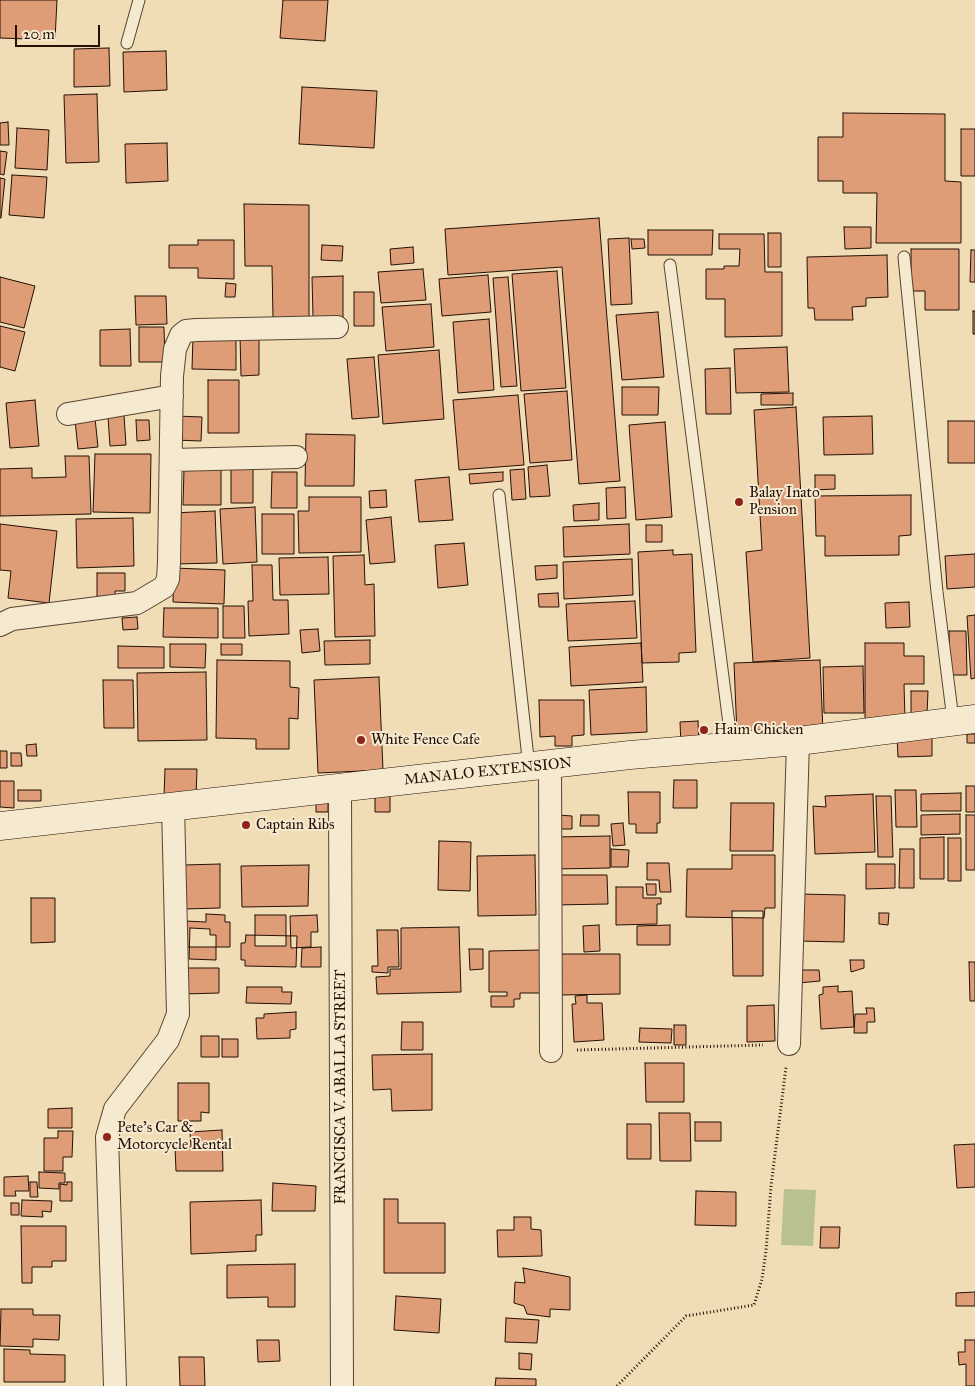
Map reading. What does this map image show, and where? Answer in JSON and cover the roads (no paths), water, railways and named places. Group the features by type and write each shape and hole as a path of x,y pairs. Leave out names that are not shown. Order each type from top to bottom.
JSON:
{"street":[{"path":"0,625 12,619 136,603 164,587 168,579 172,396 175,348 180,335 186,331 338,327"},
{"path":"68,414 172,396"},
{"path":"172,460 296,457"},
{"name":"MANALO EXTENSION","path":"0,826 630,755 798,741 964,719"},
{"path":"788,1044 798,741"},
{"path":"539,766 551,1051"},
{"name":"FRANCISCA V. ABALLA STREET","path":"340,788 342,1386"},
{"path":"115,1386 107,1137 114,1109 168,1040 178,1014 173,806"}],"lane":[{"path":"127,42 140,0"},
{"path":"904,257 937,592 964,719"},
{"path":"670,265 732,747"},
{"path":"499,495 539,766"}],"place":[{"name":"Balay Inato Pension","path":"739,502"},
{"name":"Haim Chicken","path":"704,730"},
{"name":"White Fence Cafe","path":"361,740"},
{"name":"Captain Ribs","path":"246,825"},
{"name":"Pete's Car & Motorcycle Rental","path":"107,1137"}]}
